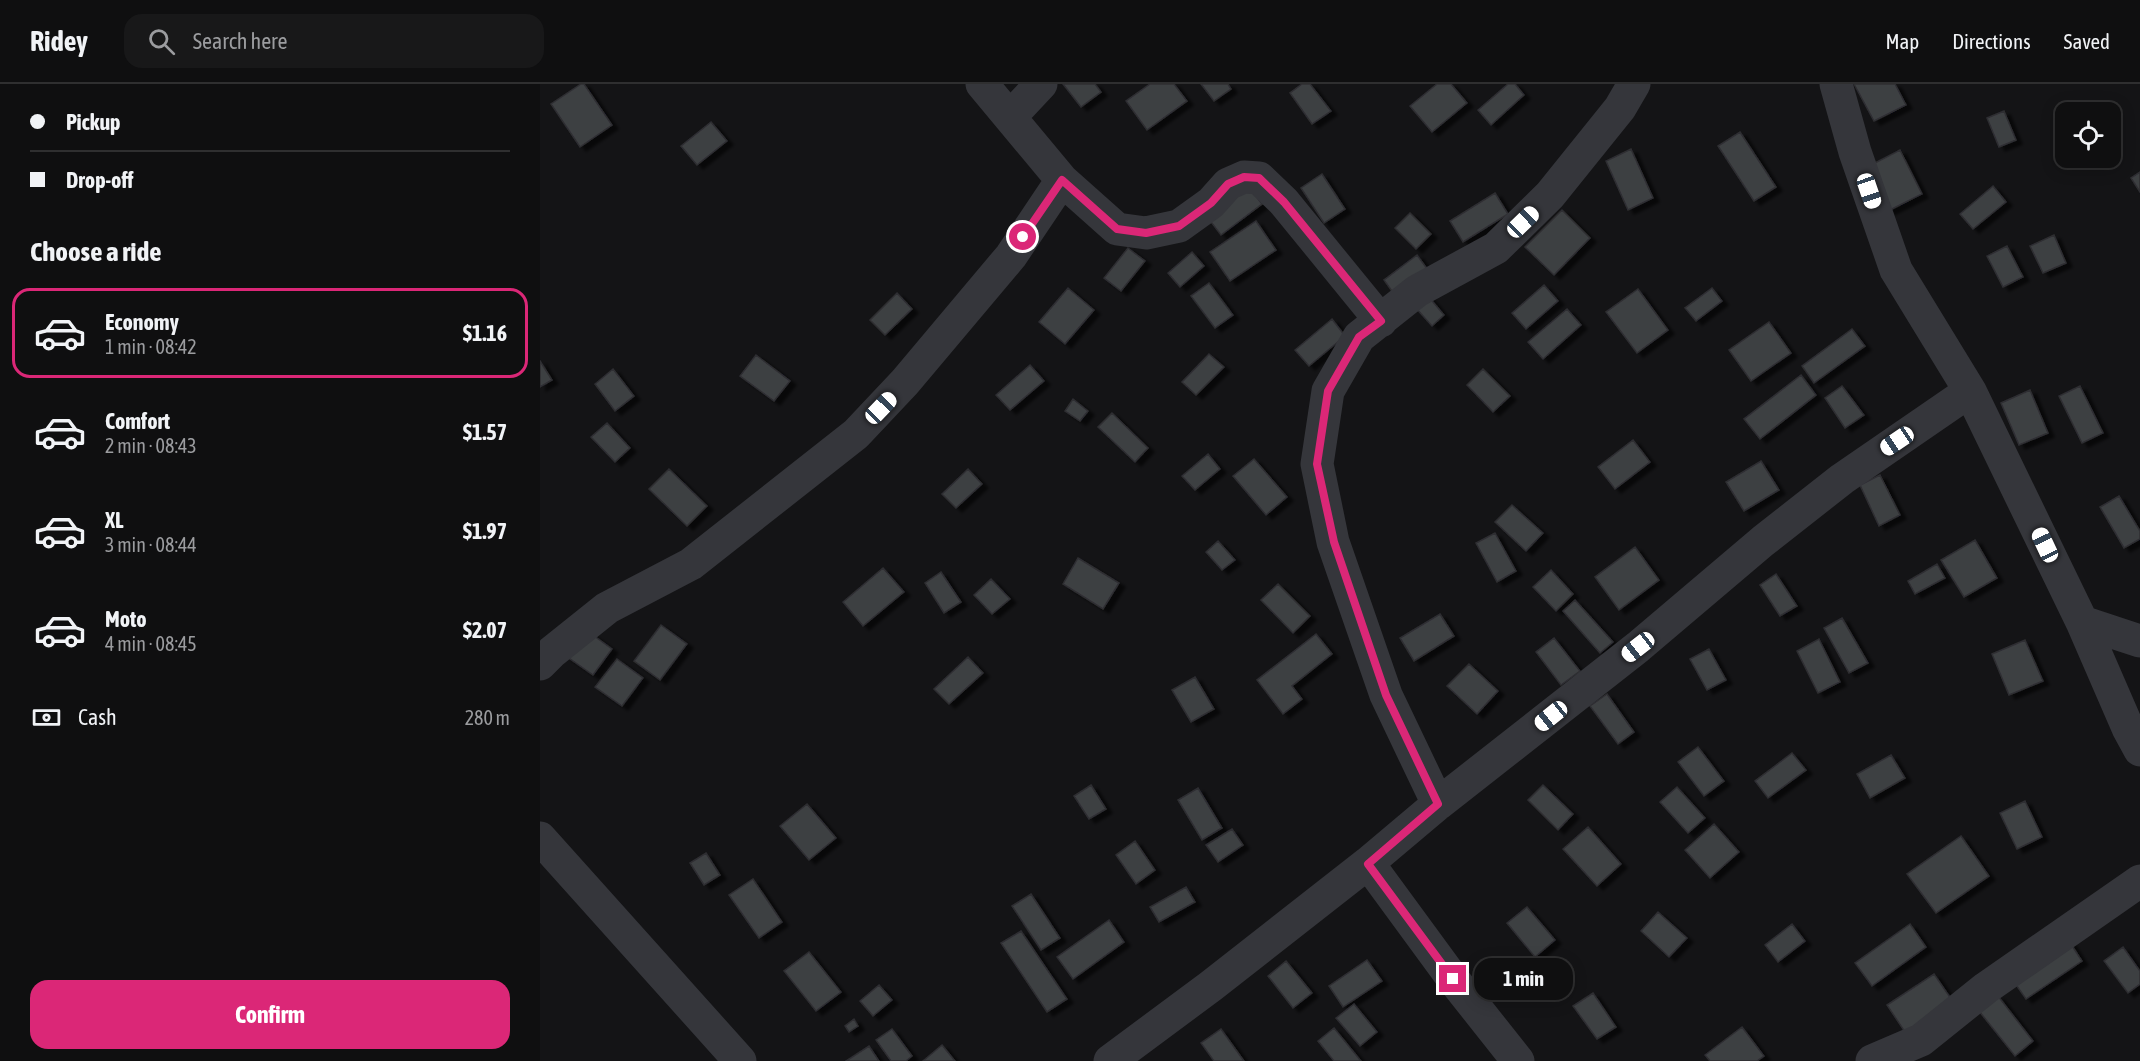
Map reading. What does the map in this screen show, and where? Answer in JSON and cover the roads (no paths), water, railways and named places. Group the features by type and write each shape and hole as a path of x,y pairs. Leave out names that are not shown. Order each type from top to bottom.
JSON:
{"street":[{"path":"982,84 1062,180 1117,229 1146,233 1179,226 1211,203 1228,184 1244,177 1259,178 1284,202 1381,321"},
{"path":"1011,117 1041,84"},
{"path":"1438,804 1386,695 1334,542 1317,464 1328,391 1359,337 1417,291 1496,248 1550,195 1620,108 1634,84"},
{"path":"1836,84 1855,152 1896,270 1970,391 2082,622 2128,728 2140,750"},
{"path":"540,664 607,608 691,564 856,434 906,382 1011,256 1062,180"},
{"path":"1110,1061 1368,864 1438,804 1638,647 1763,541 1842,479 1970,391"},
{"path":"2082,622 2140,641"},
{"path":"540,838 740,1061"},
{"path":"1368,864 1453,979 1518,1061"},
{"path":"1872,1061 1920,1040 1986,988 2140,881"}]}
